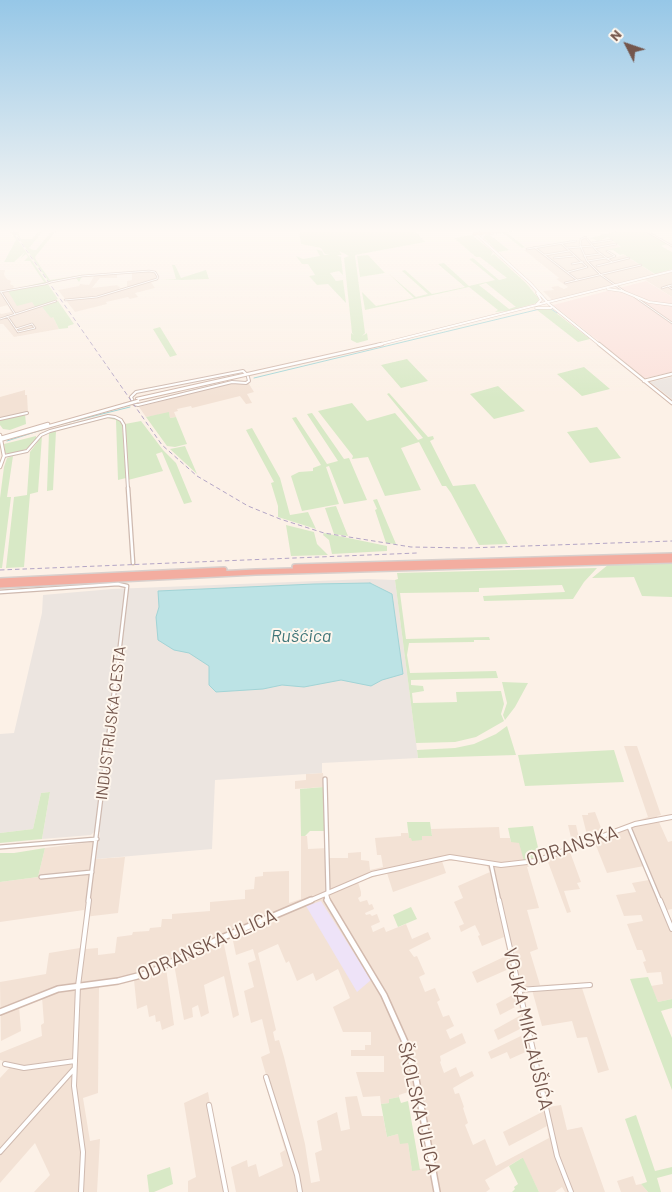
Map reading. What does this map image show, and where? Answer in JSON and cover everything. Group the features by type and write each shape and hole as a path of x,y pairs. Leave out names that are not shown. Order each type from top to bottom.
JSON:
{"highway":[{"path":"0,581 256,568 672,558"},
{"path":"0,585 265,571 672,558"}],"main road":[{"path":"530,287 672,403"},
{"path":"533,287 548,303"},
{"path":"0,437 138,400 336,358 610,287"},
{"path":"599,291 611,287"},
{"path":"548,303 613,289 648,302 672,305"},
{"path":"534,307 541,301 537,293"},
{"path":"544,297 550,300 560,300"},
{"path":"248,376 534,307 546,306 557,310"},
{"path":"644,381 672,374"},
{"path":"0,437 124,404"},
{"path":"0,437 4,456 0,467"},
{"name":"ODRANSKA","path":"327,893 372,874 439,859 461,858 491,864 542,860 649,820 672,817"},
{"name":"ODRANSKA ULICA","path":"0,1012 53,990 118,981 148,973 219,939 327,893"},
{"name":"ŠKOLSKA ULICA","path":"327,893 327,900 384,994 405,1042 416,1079 437,1192"}],"street":[{"path":"15,314 0,291 28,287"},
{"path":"65,300 80,300 132,287"},
{"path":"618,287 625,292"},
{"path":"662,288 666,287"},
{"path":"635,297 672,323"},
{"path":"0,319 56,301"},
{"path":"7,316 16,329 19,333 36,328 32,324 16,329"},
{"path":"243,371 248,376 249,380 246,383 232,382 138,406 134,404 131,397 136,392 243,371"},
{"path":"0,419 26,413"},
{"path":"4,456 27,451 41,435 50,431 108,416 115,416 122,420 124,425 133,563"},
{"name":"INDUSTRIJSKA CESTA","path":"0,592 118,584 127,586 78,986 74,1098 83,1152 81,1192"},
{"path":"325,779 327,893"},
{"path":"628,827 672,929"},
{"path":"0,847 97,839"},
{"name":"VOJKA MIKLAUŠIĆA","path":"491,864 557,1156 571,1192"},
{"path":"41,877 93,872"},
{"path":"519,990 590,985"},
{"path":"5,1064 24,1068 75,1061"},
{"path":"0,1152 74,1069"},
{"path":"266,1077 297,1175 300,1192"},
{"path":"209,1105 226,1192"}],"shaded area":[{"path":"0,287 14,287 13,289 17,288 17,290 8,291 41,306 53,317 59,329 14,337 3,324 0,324 0,313 11,312 8,305 0,307"},
{"path":"76,287 119,287 119,289 127,287 155,288 135,293 138,297 130,299 128,297 106,302 107,304 75,312 58,290"},
{"path":"551,287 559,287 564,289 568,287 608,287 552,300 543,291 554,290"},
{"path":"624,287 655,287 672,297 672,372 645,378 553,305"},
{"path":"656,287 672,287 672,297"},
{"path":"672,377 672,399 650,382"},
{"path":"235,382 249,384 254,392 247,394 252,403 246,404 240,396 192,408 191,406 177,409 178,411 174,412 176,417 170,418 169,413 146,417 139,407"},
{"path":"25,390 28,413 0,420 0,397"},
{"path":"368,579 395,580 418,758 322,763 322,773 215,780 212,849 96,859 100,832 94,832 91,835 42,839 50,792 41,793 33,829 0,833 0,734 14,733 42,613 43,595 112,589"},
{"path":"624,746 637,746 661,815 657,816 659,822 668,842 672,841 672,909 667,910 672,921 672,999 658,1002 651,986 663,984 661,972 647,973 643,962 646,961 642,950 637,950 627,924 643,921 641,915 624,916 616,895 636,892 632,883 649,880 644,866 607,873 595,843 570,852 581,882 577,883 580,889 564,891 571,912 567,913 548,862 527,867 539,908 527,910 538,949 530,952 540,985 591,982 592,987 582,988 609,1070 598,1073 587,1037 577,1038 572,1021 542,1026 532,990 525,991 522,994 548,1107 561,1105 567,1130 582,1127 605,1192 565,1192 562,1187 555,1192 539,1192 522,1158 485,1180 490,1189 486,1192 236,1192 231,1167 247,1160 248,1167 256,1164 259,1177 283,1166 280,1153 285,1150 263,1077 266,1075 261,1057 270,1053 262,1019 251,1023 244,991 254,987 248,963 256,960 253,949 236,955 232,936 223,940 239,1015 233,1018 224,976 204,985 209,1013 201,1017 198,1005 192,1008 193,1017 184,1020 174,964 166,968 174,1025 162,1030 160,1021 156,1022 155,1015 149,1017 147,1005 137,1009 134,980 99,987 98,1093 83,1098 90,1141 100,1139 97,1192 34,1192 50,1175 35,1143 0,1183 0,1078 13,1064 0,1060 0,1053 42,1036 41,1025 44,1023 42,997 19,1006 21,1031 1,1041 0,982 46,974 49,953 86,947 86,949 98,948 98,955 115,953 117,937 161,927 162,919 172,919 172,914 210,911 210,902 245,899 245,890 254,889 255,877 263,876 263,872 289,871 289,903 301,899 301,836 307,836 308,849 328,848 329,858 348,858 348,853 361,852 361,860 369,861 370,870 383,867 381,855 377,855 375,838 401,836 401,833 408,833 409,837 422,840 422,836 432,835 431,829 499,827 500,838 510,838 511,842 519,842 538,858 573,846 568,825 576,825 580,842 588,839 582,815 595,812 603,833 648,817","holes":["442,861 457,861 487,866 490,872 458,886 463,898 454,902 464,924 459,926 461,932 475,925 480,935 478,936 482,946 504,937 508,955 472,972 477,983 511,968 516,993 496,1004 500,1015 519,1005 521,1015 494,1030 498,1040 524,1027 525,1034 488,1052 491,1059 507,1052 510,1059 530,1050 544,1111 503,1132 509,1146 547,1126 549,1138 496,1166 485,1139 473,1145 465,1125 468,1123 464,1107 459,1093 455,1094 453,1088 474,1076 472,1071 460,1077 456,1067 444,1073 440,1062 440,1056 466,1043 462,1033 450,1039 446,1030 454,1026 449,1015 443,1017 437,1002 440,1000 435,988 425,992 419,977 425,974 417,956 414,957 409,950 431,939 428,932 412,939 406,924 386,932 384,927 373,932 371,926 380,922 377,914 372,916 370,914 366,915 365,913 374,909 372,904 369,905 367,900 360,902 358,898 361,896 358,882 387,873 393,892 446,873","278,944 286,963 289,961 297,981 313,973 316,981 338,969 350,998 333,1007 343,1032 371,1032 371,1045 365,1045 365,1050 351,1050 351,1056 384,1056 384,1072 356,1072 363,1097 380,1096 381,1104 389,1103 389,1099 399,1097 399,1095 414,1090 428,1168 412,1170 408,1143 398,1134 387,1137 383,1116 362,1116 357,1096 345,1097 350,1129 341,1131 337,1112 317,1121 322,1150 315,1153 320,1181 311,1183 305,1144 284,1057 279,1040 275,1041 273,1032 276,1030 258,953"]},
{"path":"323,773 324,787 295,789 295,781 306,780 306,774"},
{"path":"99,841 96,859 125,857 118,913 84,917 84,910 0,922 0,882 38,877 45,848"},
{"path":"321,901 371,980 357,992 306,906"},
{"path":"208,1092 226,1192 188,1192 188,1181 196,1177 184,1103"},
{"path":"633,1176 636,1185 641,1184 648,1192 621,1192 617,1181"}],"green space":[{"path":"25,287 50,287 58,299 36,308 32,302 17,306 8,291"},
{"path":"330,287 344,287 346,303"},
{"path":"347,287 359,287 365,333 362,336 367,333 368,340 357,343 351,340 351,333 354,335 352,333"},
{"path":"402,287 416,297 428,294 420,287 424,287 432,294 465,287 481,287 509,309 516,307 491,287 529,287 539,299 537,303 507,311 495,312 498,310 469,287 365,310 362,292 376,306 414,298"},
{"path":"58,301 74,324 68,326 68,328 59,329 53,317 51,318 42,307"},
{"path":"551,309 590,339 578,342 537,310"},
{"path":"160,327 177,355 170,357 153,329"},
{"path":"407,359 428,381 401,388 381,365"},
{"path":"584,367 610,389 582,396 557,374"},
{"path":"498,386 525,411 494,419 470,394"},
{"path":"389,393 428,437 433,436 434,439 430,441 453,486 475,484 508,544 479,545 451,493 446,486 442,486 419,442 401,448 421,490 385,496 368,457 352,459 353,456 318,411 352,403 367,421 395,413 418,440 423,438 387,394"},
{"path":"169,412 170,418 176,417 187,444 175,447 167,446 146,417"},
{"path":"312,413 344,459 349,458 367,500 344,504 329,466 326,467 339,504 302,511 291,476 299,472 313,471 313,468 321,465 292,418 296,417 327,464 338,461 307,414"},
{"path":"25,414 26,424 10,430 3,429 0,425 0,420"},
{"path":"107,417 116,418 122,423 126,478 118,480 116,420 107,418 56,431 53,490 47,491 49,432"},
{"path":"141,421 163,450 176,463 192,502 184,504 162,452 156,454 163,471 128,480 125,424"},
{"path":"597,427 621,458 590,463 567,432"},
{"path":"252,428 280,478 290,515 308,512 316,529 278,517 278,506 271,483 274,482 246,430"},
{"path":"36,436 36,439 29,448 12,454 5,453 4,444"},
{"path":"42,436 38,492 30,494 24,567 6,568 14,497 27,495 30,452"},
{"path":"185,446 197,474 170,449"},
{"path":"13,456 7,497 11,497 2,568 0,568 0,498 4,467 7,458"},
{"path":"377,499 396,544 386,543 375,510 377,509 373,500"},
{"path":"336,506 348,536 334,534 325,508"},
{"path":"286,525 314,532 317,544 328,555 291,556"},
{"path":"324,533 387,546 387,551 332,554 329,540 323,535"},
{"path":"672,562 672,597 642,596 634,577 592,578 609,564"},
{"path":"597,568 584,582 573,599 484,601 483,596 565,592 562,585 479,588 479,592 400,593 406,639 489,637 490,640 409,643 407,655 410,673 496,671 498,678 411,680 411,685 423,686 424,691 412,693 413,703 457,702 456,692 501,691 504,704 501,714 504,721 476,737 455,742 416,743 395,580 398,579 397,573"},
{"path":"502,682 528,683 515,707 505,720 503,715 507,703"},
{"path":"507,726 516,755 418,758 417,750 455,748 474,744 496,734"},
{"path":"614,750 624,782 525,786 518,755"},
{"path":"324,787 325,831 310,831 305,836 301,836 300,789"},
{"path":"50,792 42,839 0,843 0,833 33,829 41,793"},
{"path":"407,822 430,822 432,836 422,836 422,840 412,841 409,838"},
{"path":"533,826 540,856 524,861 519,843 511,842 508,828"},
{"path":"45,848 38,877 0,882 0,853 14,853"},
{"path":"411,907 417,919 398,927 393,915"},
{"path":"648,977 658,1002 672,999 672,1008 661,1011 672,1038 672,1090 630,979"},
{"path":"399,1097 401,1103 408,1101 420,1170 412,1171 408,1143 400,1144 398,1134 387,1137 381,1104 389,1103 389,1099"},
{"path":"636,1115 655,1171 672,1167 672,1174 657,1178 661,1192 648,1192 641,1184 647,1182 625,1119"},
{"path":"522,1158 539,1192 512,1192 518,1184 509,1166"},
{"path":"170,1167 173,1184 154,1192 149,1192 147,1175"}],"water":[{"name":"Rušćica","path":"370,583 392,594 403,674 382,680 371,686 341,680 304,687 282,685 263,689 216,692 209,685 209,666 189,653 174,650 158,640 156,617 159,607 158,591"}],"waterway":[{"path":"254,378 540,309"},
{"path":"551,309 557,313"},
{"path":"7,441 54,426 130,407"}],"railway":[{"path":"52,287 162,445 197,476 248,506 280,519 324,533 411,547 467,548 672,541"},
{"path":"0,570 417,553"}]}
